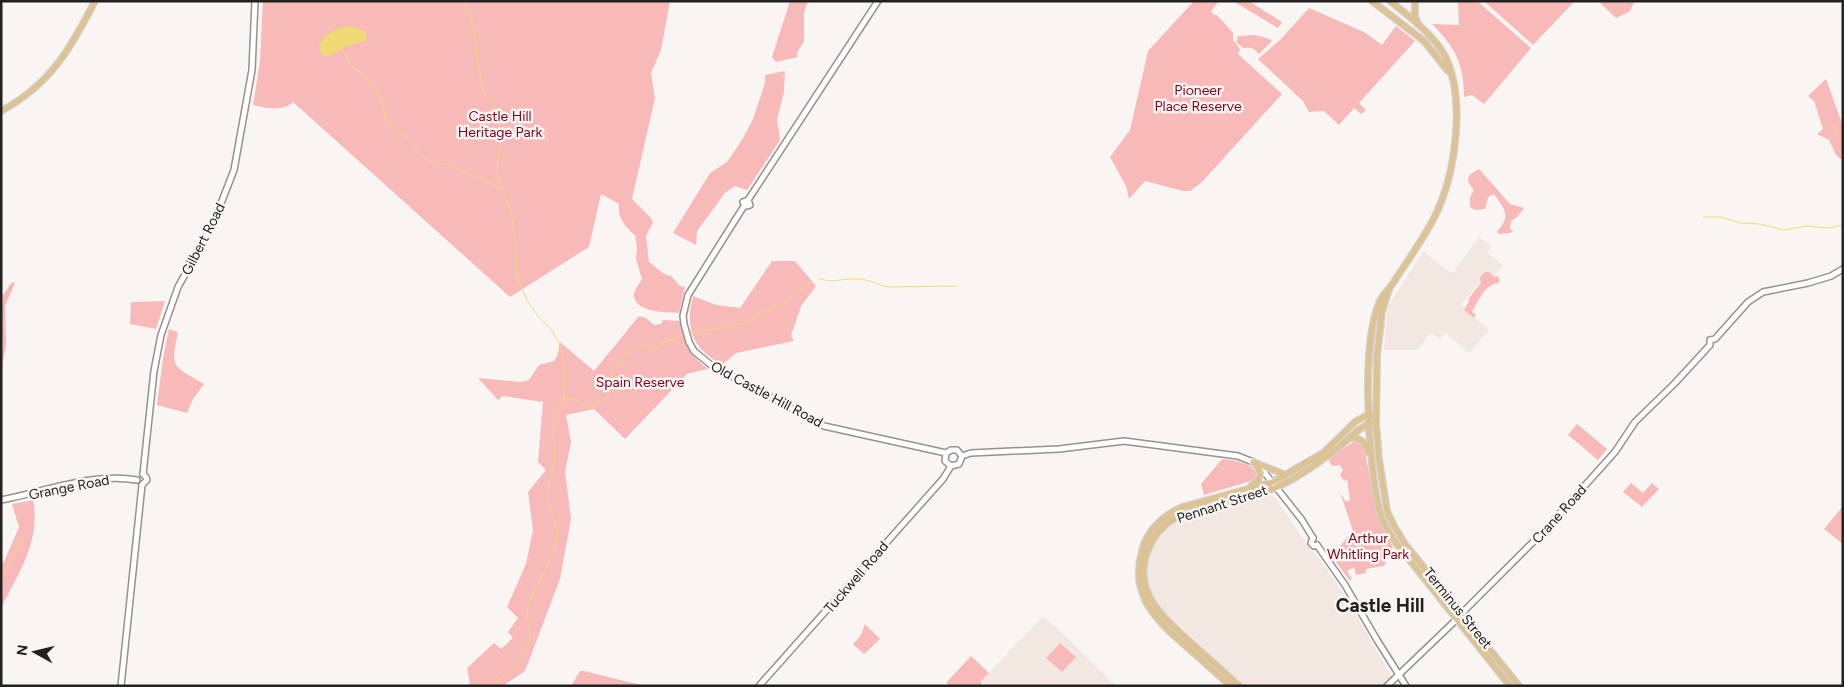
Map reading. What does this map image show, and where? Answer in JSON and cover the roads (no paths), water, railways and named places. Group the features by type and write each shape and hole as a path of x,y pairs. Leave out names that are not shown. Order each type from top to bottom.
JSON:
{"main road":[{"path":"1,111 25,97 54,70 69,49 95,1"},
{"path":"1372,1 1382,6 1424,42 1451,75"},
{"path":"1415,1 1415,16 1418,26"},
{"path":"1376,460 1377,356 1382,312 1389,289 1427,231 1439,207 1449,174 1457,117 1456,95 1447,59 1441,50 1391,2 1382,6"},
{"path":"1376,460 1368,415 1372,326 1383,293 1389,289"},
{"path":"1275,484 1323,452 1356,421 1368,415 1376,415"},
{"path":"1275,484 1336,450 1369,424 1376,424"},
{"path":"1350,438 1362,440 1376,460"},
{"name":"Terminus Street","path":"1376,460 1387,511 1397,531 1410,550 1519,686"},
{"name":"Terminus Street","path":"1376,460 1376,493 1380,516 1396,543 1510,686"},
{"path":"1253,462 1286,475"},
{"path":"1247,488 1258,480 1261,473 1253,462"},
{"name":"Pennant Street","path":"1231,686 1172,634 1152,613 1139,584 1139,566 1146,540 1156,525 1165,517 1182,507 1247,488 1275,484"},
{"name":"Pennant Street","path":"1239,686 1158,611 1147,592 1144,579 1146,556 1150,544 1158,533 1173,519 1275,484"},
{"path":"1404,554 1410,550"},
{"name":"Crane Road","path":"1457,619 1462,613"}],"street":[{"name":"Gilbert Road","path":"143,474 154,371 163,327 178,287 213,224 234,170 252,70 255,1"},
{"name":"Old Castle Hill Road","path":"878,1 748,200 750,205 744,206 688,295 684,311 684,324 689,342 694,351 717,369 824,426 946,453"},
{"name":"Crane Road","path":"1462,613 1550,525 1615,452 1640,416 1675,383 1710,345 1710,340 1715,339 1748,302 1763,292 1808,283 1831,276 1843,269"},
{"path":"962,456 971,453 1060,449 1124,441 1225,453 1253,462 1275,484 1313,538 1318,539 1318,545 1345,585 1406,686"},
{"path":"954,449 962,456 959,464 951,466 945,461 946,453 954,449"},
{"name":"Tuckwell Road","path":"759,686 943,479 951,466"},
{"path":"121,686 142,485 147,480 143,474 139,475 137,480 142,485"},
{"name":"Grange Road","path":"1,500 94,480 114,478 137,480"},
{"name":"Crane Road","path":"1387,686 1457,619"}],"waterway":[{"path":"465,1 474,28 483,91 496,109 499,118 498,179 510,209 515,236 517,276 527,300 537,315 552,330 560,345 564,363 564,399"},
{"path":"342,49 352,66 361,73 378,93 386,119 390,125 405,136 423,157 431,162 453,166 500,188"},
{"path":"1831,123 1843,141"},
{"path":"1703,217 1720,217 1741,223 1760,224 1784,230 1806,226 1828,228 1843,225"},
{"path":"819,279 830,281 863,279 890,287 956,286"},
{"path":"690,333 745,323 764,311 785,303 811,282"},
{"path":"487,686 495,683 510,672 527,649 530,632 527,613 528,606 534,589 548,565 555,548 557,533 547,495 554,465 554,427 558,411 564,399 572,399 594,406 608,396 613,385 612,370 619,364 622,356 640,343 657,349 662,343 686,334"},
{"path":"1,577 17,551 24,535"}],"district":[{"name":"Castle Hill","path":"1380,605"}],"park label":[{"name":"Pioneer Place Reserve","path":"1198,98"},
{"name":"Castle Hill Heritage Park","path":"500,124"},
{"name":"Spain Reserve","path":"640,382"},
{"name":"Arthur Whitling Park","path":"1368,546"}]}
